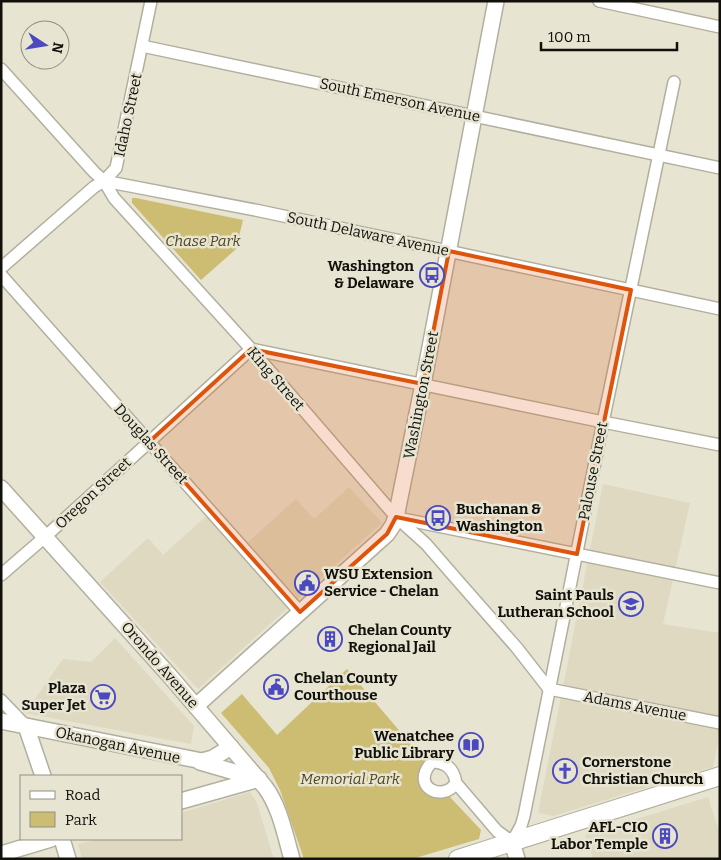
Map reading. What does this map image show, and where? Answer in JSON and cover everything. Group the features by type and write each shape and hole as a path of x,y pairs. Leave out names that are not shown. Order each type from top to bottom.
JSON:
{"main road":[{"path":"458,859 720,776"}],"street":[{"name":"Idaho Street","path":"1,268 94,187 104,181 116,168 151,1"},
{"name":"Washington Street","path":"196,706 387,534 393,526 423,384 496,1"},
{"path":"599,1 720,26"},
{"name":"South Emerson Avenue","path":"142,46 720,168"},
{"name":"King Street","path":"1,69 104,181 114,198 250,349 396,518 426,544 517,648 550,689"},
{"name":"Palouse Street","path":"512,842 524,816 576,554 674,82"},
{"name":"South Delaware Avenue","path":"104,181 260,211 720,309"},
{"name":"Douglas Street","path":"1,275 300,612"},
{"path":"250,349 603,422 720,444"},
{"name":"Oregon Street","path":"1,575 250,349"},
{"name":"Orondo Avenue","path":"1,488 46,536 196,706 270,793 292,859"},
{"path":"396,518 720,583"},
{"name":"Adams Avenue","path":"550,689 720,723"},
{"path":"1,700 26,726 43,775"},
{"name":"Okanogan Avenue","path":"1,721 194,760 207,761 231,747"},
{"path":"194,760 259,779"},
{"path":"182,801 259,779"},
{"path":"456,783 497,831 512,842 517,859"},
{"path":"1,854 48,840"},
{"path":"62,840 68,859"}],"highlighted area":[{"path":"449,251 631,290 577,554 396,517 387,534 300,612 149,442 251,349 423,384"}],"shaded area":[{"path":"603,484 690,503 663,624 720,633 720,733 713,767 553,816 538,813"},
{"path":"349,487 382,523 198,689 100,582 148,538 163,555 214,509 246,544 296,499 314,519"},
{"path":"115,638 194,726 191,744 25,713 63,659 91,662"},
{"path":"250,792 257,803 274,859 82,859 78,844 93,840 182,840 182,813"},
{"path":"708,797 720,834 720,859 593,859 585,835"}],"green space":[{"name":"Chase Park","path":"132,198 243,220 236,249 201,280 132,203"},
{"name":"Memorial Park","path":"347,669 425,761 420,783 424,792 438,798 449,796 481,830 479,839 412,859 304,859 280,790 269,768 221,713 242,694 277,735"}],"place":[{"name":"Washington & Delaware","path":"432,275"},
{"name":"Buchanan & Washington","path":"438,518"},
{"name":"WSU Extension Service - Chelan","path":"307,583"},
{"name":"Saint Pauls Lutheran School","path":"631,604"},
{"name":"Chelan County Regional Jail","path":"330,639"},
{"name":"Chelan County Courthouse","path":"276,687"},
{"name":"Plaza Super Jet","path":"103,697"},
{"name":"Wenatchee Public Library","path":"471,745"},
{"name":"Cornerstone Christian Church","path":"565,771"},
{"name":"AFL-CIO Labor Temple","path":"665,836"}]}
